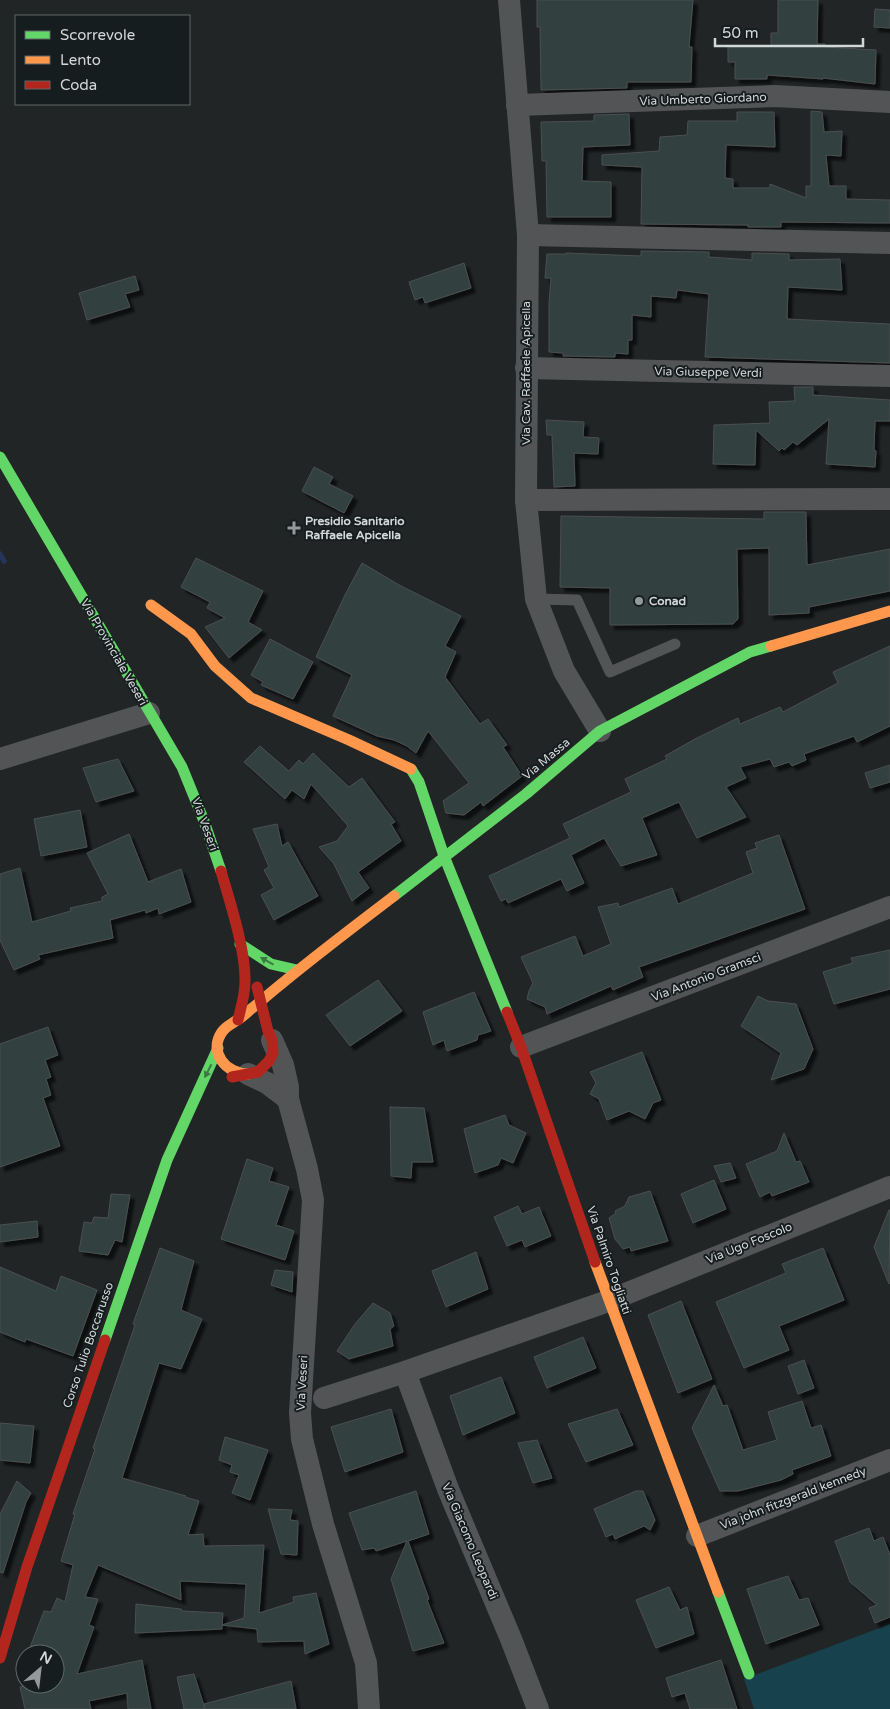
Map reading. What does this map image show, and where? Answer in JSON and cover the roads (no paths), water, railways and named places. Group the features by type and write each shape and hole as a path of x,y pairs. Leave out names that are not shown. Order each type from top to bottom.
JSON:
{"street":[{"name":"Via Cav. Raffaele Apicella","path":"509,0 528,235 526,500 536,599 564,670 600,731"},
{"name":"Via Umberto Giordano","path":"517,105 775,96 890,102"},
{"path":"528,235 890,243"},
{"name":"Via Giuseppe Verdi","path":"526,368 890,376"},
{"name":"Via Provinciale Veseri","path":"0,457 149,713 0,759"},
{"path":"526,500 890,499"},
{"name":"Via Palmiro Togliatti","path":"151,606 191,634 215,666 251,698 349,740 412,770 419,782 444,856 521,1047 608,1300 749,1674"},
{"name":"Via Massa","path":"238,1020 297,970 526,794 600,731 750,652 890,612"},
{"name":"Via Veseri","path":"149,713 182,767 199,805 225,881 240,944 245,978 238,1020"},
{"name":"Via Antonio Gramsci","path":"521,1047 890,907"},
{"path":"240,944 271,964 297,970"},
{"name":"Via Veseri","path":"240,944 255,977 270,1036 283,1065 288,1086 288,1099 307,1169 313,1200 300,1413 302,1439 323,1524 366,1663 369,1709"},
{"path":"196,1094 229,1078 248,1074 258,1072 269,1062 273,1053 270,1036 262,1024 252,1020 238,1020 229,1024 223,1031 218,1048 223,1063 236,1073 248,1074 268,1083 288,1099"},
{"name":"Corso Tulio Boccarusso","path":"0,1658 27,1567 166,1160 218,1048"},
{"name":"Via Ugo Foscolo","path":"608,1300 890,1187"},
{"path":"324,1398 405,1372 608,1300"},
{"name":"Via Giacomo Leopardi","path":"405,1372 448,1489 511,1639 538,1709"},
{"name":"Via john fitzgerald kennedy","path":"697,1536 890,1460"}],"lane":[{"path":"536,599 577,600 610,672 675,644"}],"waterway":[{"path":"0,554 4,561"}],"place":[{"name":"Presidio Sanitario Raffaele Apicella","path":"294,528"},
{"name":"Conad","path":"639,601"}]}
